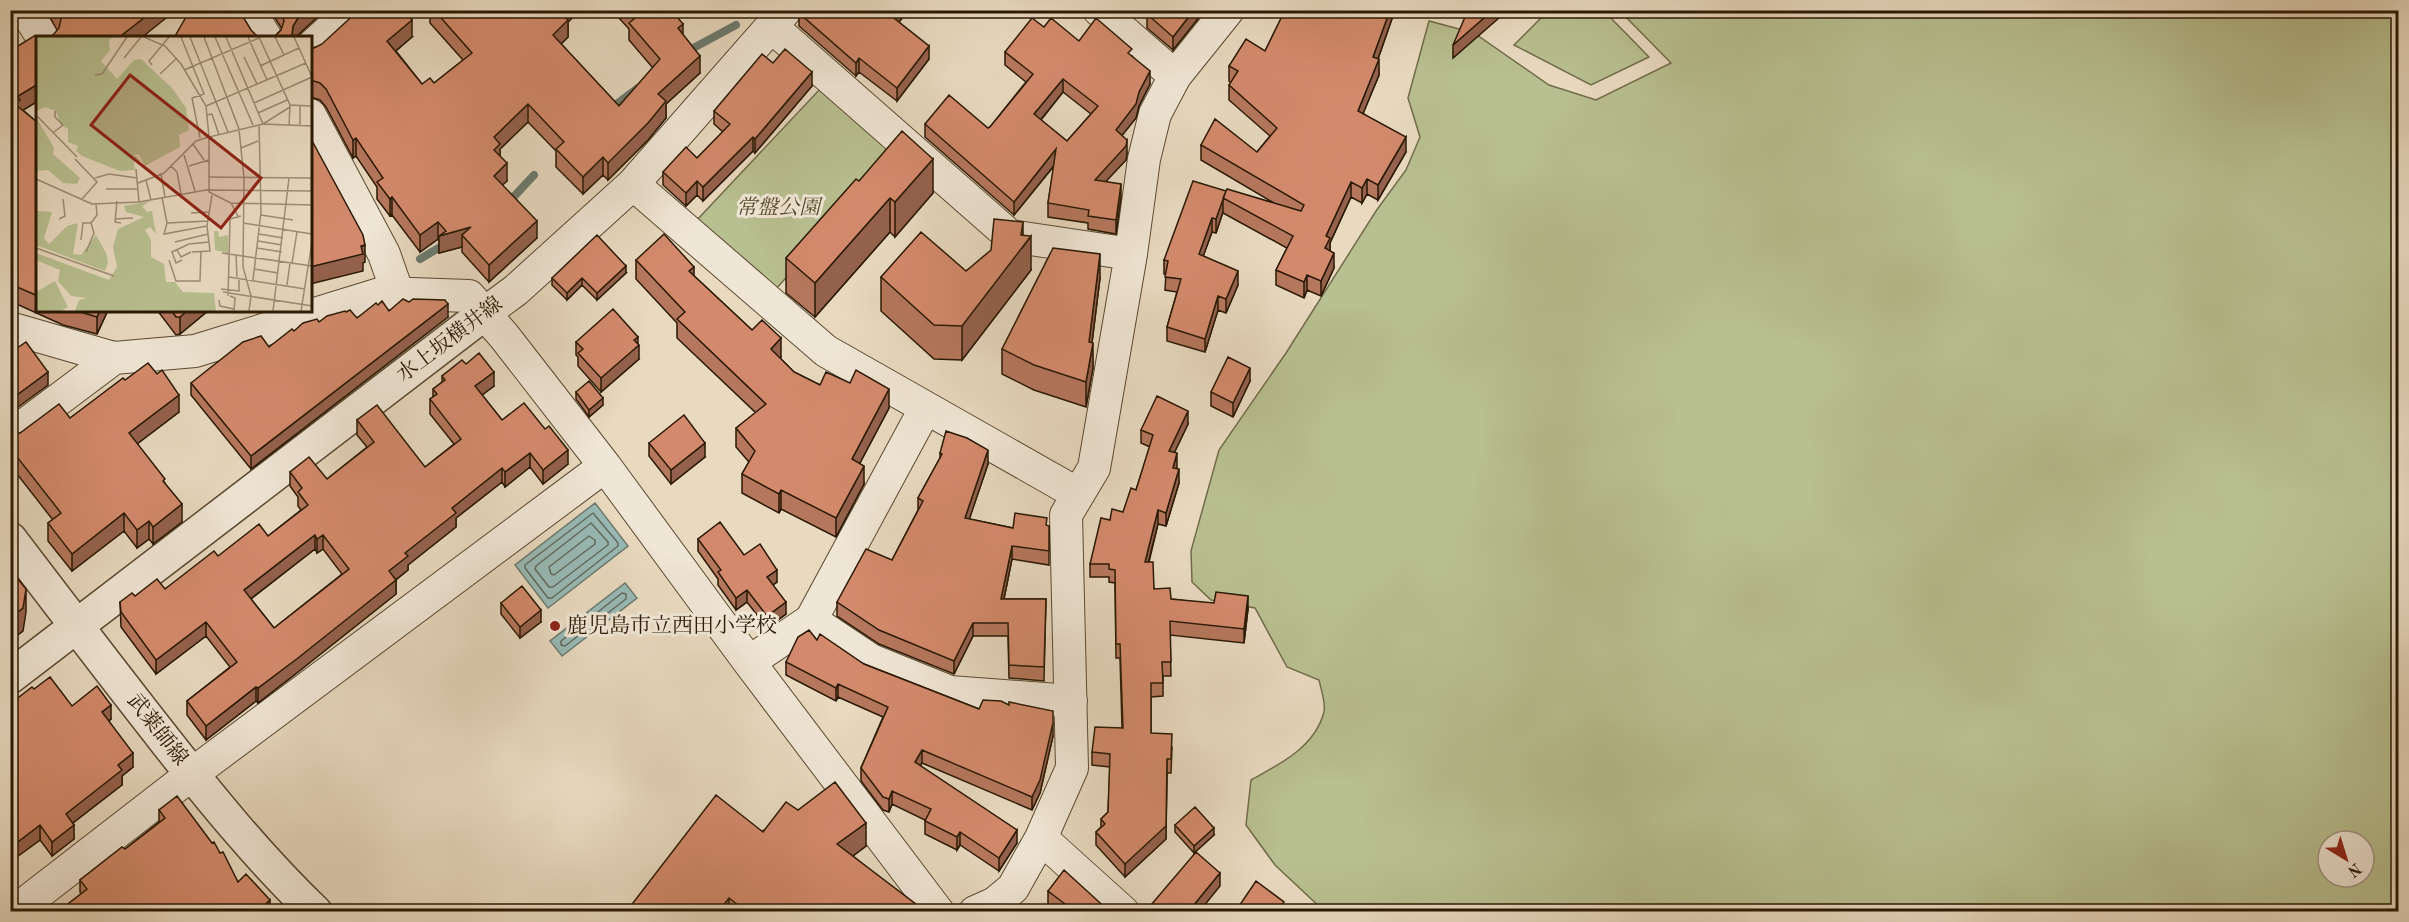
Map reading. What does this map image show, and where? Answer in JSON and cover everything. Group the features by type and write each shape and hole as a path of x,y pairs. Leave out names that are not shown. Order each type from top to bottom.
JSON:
{"street":[{"path":"10,16 18,10"},
{"path":"25,10 42,36"},
{"path":"249,10 265,36"},
{"path":"312,46 352,10"},
{"path":"1099,10 1174,76"},
{"path":"975,912 995,903 1013,888 1041,838 1072,768 1066,515 1094,468 1131,254 1144,159 1155,114 1174,76 1228,10"},
{"path":"779,19 1010,236 1131,254"},
{"name":"水上坂横井線","path":"10,677 516,290 633,184 779,19"},
{"path":"314,129 384,254 398,294"},
{"path":"633,184 826,351 1078,494"},
{"path":"10,328 114,358 195,351 383,293 468,296 485,312 605,466 749,662 938,912"},
{"path":"10,436 114,358"},
{"path":"749,662 810,620 925,409"},
{"path":"12,911 605,466"},
{"name":"武薬師線","path":"10,539 192,774 248,841 315,912"},
{"path":"810,620 870,660 950,692 1071,701"},
{"path":"1041,838 1124,912"}],"green space":[{"path":"1548,11 1604,11 1649,57 1591,85 1514,45"},
{"path":"1620,11 2398,11 2398,911 1324,911 1275,865 1246,825 1251,780 1273,768 1305,745 1319,724 1324,712 1324,700 1319,680 1287,667 1255,608 1211,600 1192,582 1191,551 1219,450 1286,353 1376,211 1406,170 1420,137 1408,98 1429,21 1474,33 1549,85 1596,100 1671,63"},
{"name":"常盤公園","path":"821,88 897,153 776,289 696,221"}],"water":[{"path":"595,503 628,546 548,608 515,565"},
{"path":"625,583 637,598 562,656 550,641"}],"building":[{"path":"56,10 154,10 121,36 51,36 59,28 61,19"},
{"path":"190,10 239,10 257,36 175,36"},
{"path":"281,10 306,10 293,26 293,36 275,36 281,30 284,21"},
{"path":"359,10 404,10 412,20 387,41 422,84 430,78 434,83 472,53 434,10 561,10 560,12 568,20 553,35 619,106 660,59 629,23 635,18 628,10 671,10 683,24 678,28 700,56 658,94 666,101 648,123 608,163 603,157 583,177 556,149 564,142 528,104 494,137 500,144 494,150 507,163 494,176 537,221 489,265 462,235 471,227 439,236 446,231 438,222 420,235 392,197 390,199 377,182 383,178 356,138 353,140 326,89 320,83 312,81 312,48 322,44"},
{"path":"801,10 898,10 894,18 929,46 897,88 859,58 856,63 799,13"},
{"path":"1150,10 1194,10 1173,37 1147,14"},
{"path":"1285,10 1390,10 1373,57 1379,59 1358,111 1406,137 1378,185 1367,179 1362,188 1351,182 1326,236 1330,238 1325,248 1334,253 1321,281 1307,275 1304,282 1276,270 1293,236 1223,198 1227,189 1301,211 1304,205 1201,145 1215,119 1257,152 1277,128 1229,85 1238,71 1229,66 1246,39 1265,51"},
{"path":"1468,10 1493,10 1453,45"},
{"path":"1032,18 1044,27 1051,18 1079,41 1096,18 1132,49 1128,53 1150,71 1139,92 1136,104 1116,130 1127,140 1126,146 1095,180 1121,184 1116,220 1088,216 1089,210 1048,203 1056,149 1014,202 925,124 949,95 988,128 990,127 1033,74 1005,52","holes":["1063,79 1098,106 1067,141 1034,114"]},
{"path":"36,37 36,85 18,96 20,100 15,104 36,121 36,295 10,284 10,42 15,48"},
{"path":"785,49 812,72 755,139 753,137 703,187 697,181 686,193 663,172 686,147 697,158 730,124 714,111 762,54 773,63"},
{"path":"902,131 933,159 895,202 890,198 815,283 786,258 856,179 859,181"},
{"path":"312,141 363,235 365,245 361,246 363,254 312,267"},
{"path":"1193,181 1226,191 1216,219 1212,218 1199,254 1238,271 1226,299 1218,296 1205,339 1167,327 1181,279 1165,277 1168,261 1164,260"},
{"path":"994,219 1023,222 1021,235 1031,236 962,326 934,325 881,277 921,232 966,271 991,250"},
{"path":"664,234 694,267 689,271 752,330 762,320 781,338 771,349 794,372 820,385 826,372 850,383 856,370 889,389 852,459 864,466 836,518 781,490 779,494 742,474 755,451 736,428 766,404 677,319 685,312 636,260"},
{"path":"597,235 626,266 597,293 582,278 567,293 552,278"},
{"path":"1053,248 1100,254 1089,342 1093,343 1086,382 1034,365 1002,349"},
{"path":"403,299 409,302 413,299 445,300 448,304 251,456 191,383 243,342 261,336 269,347 303,323 317,319 319,322 327,316 350,310 357,318 382,301 389,311"},
{"path":"613,309 638,337 634,340 639,345 601,378 578,353 583,349 576,342"},
{"path":"81,312 99,312 97,317"},
{"path":"172,312 186,312 180,317 176,317"},
{"path":"26,342 48,372 10,400 10,353"},
{"path":"479,353 494,372 475,386 502,420 524,403 545,429 549,426 568,450 543,470 530,453 505,472 502,468 452,508 456,513 405,553 408,556 389,571 396,580 298,658 206,726 187,701 237,662 206,622 156,660 121,612 120,602 132,593 135,596 157,579 165,589 214,551 218,556 259,524 268,536 308,505 298,492 302,488 290,472 309,457 327,479 374,442 357,420 377,405 425,467 461,439 430,399 437,394 433,389 445,380 442,376 462,360 466,364","holes":["315,535 317,539 323,535 349,569 274,628 244,590"]},
{"path":"1228,357 1250,368 1233,403 1211,392"},
{"path":"148,363 157,374 162,370 179,395 129,433 182,504 153,527 149,521 137,530 124,513 72,554 48,523 61,513 10,448 10,436 20,433 59,404 70,418 123,378 125,380"},
{"path":"589,381 603,398 589,410 576,392"},
{"path":"1157,396 1188,411 1169,451 1177,453 1173,468 1179,469 1166,513 1158,510 1145,562 1153,562 1154,589 1170,588 1171,599 1214,603 1216,592 1248,596 1244,629 1170,621 1171,662 1162,662 1163,683 1151,683 1151,733 1172,734 1171,759 1167,759 1166,826 1125,864 1096,832 1105,824 1101,819 1108,812 1110,754 1092,752 1095,727 1123,728 1120,644 1116,644 1115,570 1109,569 1109,564 1090,564 1101,518 1110,520 1112,509 1123,512 1131,488 1136,490 1153,435 1141,430"},
{"path":"684,415 705,443 671,470 649,443"},
{"path":"946,431 967,438 988,450 965,518 1013,528 1015,513 1047,518 1049,551 1012,546 1001,599 1046,599 1044,667 1009,665 1008,623 973,623 954,661 879,630 837,602 866,549 892,560 923,501 918,498 942,454 940,453"},
{"path":"720,522 744,555 760,544 777,570 767,577 786,602 767,616 747,590 736,598 718,572 721,570 698,539"},
{"path":"10,569 26,589 23,608 10,618"},
{"path":"522,586 541,610 520,627 501,603"},
{"path":"809,630 817,640 820,634 864,664 979,709 983,700 1001,701 1009,705 1009,702 1053,711 1053,723 1040,780 1032,797 922,750 915,762 1017,830 999,858 960,832 957,837 925,821 931,809 892,791 889,799 883,797 861,768 888,707 838,684 836,688 786,662 798,637"},
{"path":"50,677 72,706 97,686 111,705 102,712 133,753 118,765 122,770 66,814 74,825 52,842 40,825 10,848 10,704"},
{"path":"835,782 866,823 837,844 921,908 918,912 747,912 729,898 718,912 714,910 712,912 626,912 716,795 763,832 786,802 798,810"},
{"path":"177,796 212,843 214,842 220,853 223,852 238,882 246,874 270,900 257,912 74,912 68,904 87,889 80,880 122,847 125,849 165,818 159,810"},
{"path":"1195,807 1214,828 1194,846 1175,825"},
{"path":"1196,852 1220,873 1188,912 1145,912"},
{"path":"1064,870 1110,912 1058,912 1065,904 1048,891"},
{"path":"1256,881 1284,902 1281,906 1287,912 1235,912"}],"waterway":[{"path":"684,53 736,25"},
{"path":"610,109 638,88"},
{"path":"508,203 534,175"},
{"path":"420,259 447,243"}],"place":[{"name":"鹿児島市立西田小学校","path":"555,626"}]}
